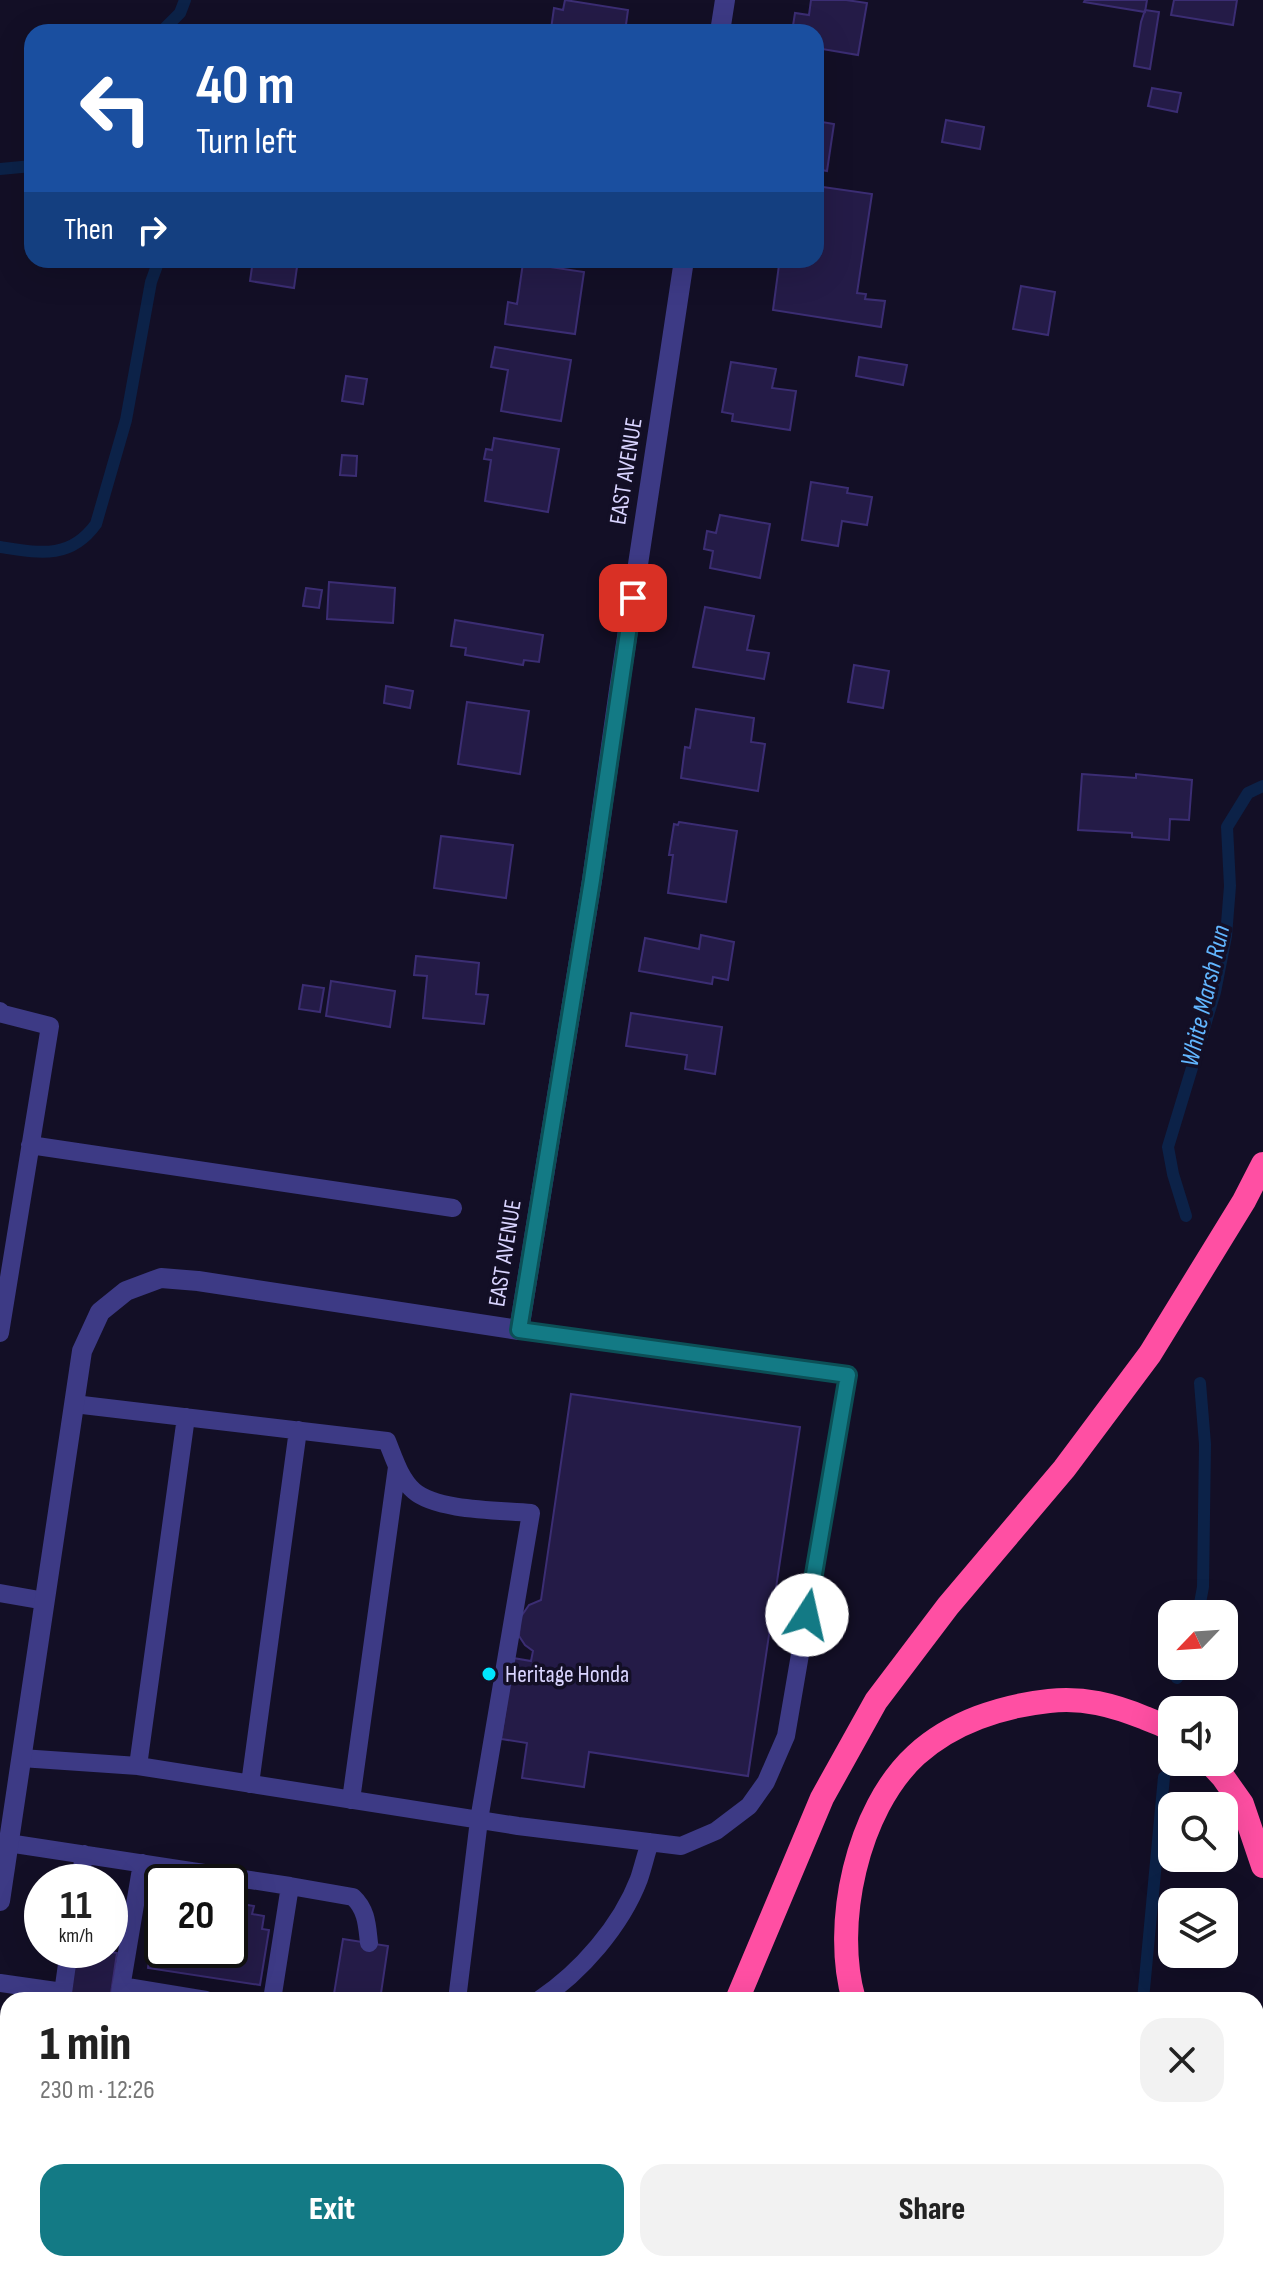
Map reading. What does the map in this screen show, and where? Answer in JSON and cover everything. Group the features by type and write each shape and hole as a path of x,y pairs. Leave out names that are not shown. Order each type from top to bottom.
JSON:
{"highway":[{"path":"740,1992 822,1798 876,1701 948,1606 1064,1469 1150,1354 1244,1201 1263,1164"},
{"path":"851,1992 846,1937 850,1888 863,1840 893,1779 917,1754 987,1713 1029,1703 1068,1699 1097,1702 1158,1723"},
{"path":"1222,1776 1242,1804 1263,1866"}],"street":[{"path":"721,24 725,0"},
{"name":"EAST AVENUE","path":"0,1901 82,1351 100,1312 126,1291 161,1278 213,1283 519,1330 592,880 683,268"}],"lane":[{"path":"0,1011 50,1026 0,1333"},
{"path":"30,1145 453,1208"},
{"path":"21,1758 138,1766 479,1820 681,1846 716,1831 749,1806 766,1782 786,1736 848,1375 519,1330"},
{"path":"74,1404 387,1441 397,1467 413,1490 429,1501 531,1513 479,1820 458,1992"},
{"path":"138,1766 186,1417"},
{"path":"250,1784 298,1430"},
{"path":"351,1800 397,1467"},
{"path":"0,1593 45,1601"},
{"path":"549,1992 569,1976 626,1906 639,1879 650,1842"},
{"path":"8,1843 353,1897 360,1903 366,1917 369,1943"},
{"path":"83,1864 84,1854"},
{"path":"120,1992 142,1863"},
{"path":"273,1992 290,1886"},
{"path":"63,1992 66,1968"},
{"path":"0,1983 43,1992"}],"building":[{"path":"565,0 628,10 626,24 552,24 554,8 563,10"},
{"path":"811,0 867,3 858,55 824,49 824,24 793,24 795,13 809,15"},
{"path":"1085,0 1147,0 1145,12"},
{"path":"1174,0 1237,0 1233,25 1171,15"},
{"path":"1145,10 1159,12 1150,69 1134,66"},
{"path":"1152,88 1181,93 1177,112 1148,106"},
{"path":"946,120 984,127 980,149 942,142"},
{"path":"824,122 834,124 827,171 824,170"},
{"path":"824,187 872,194 857,293 866,294 865,299 885,301 881,327 773,310 779,268 824,268"},
{"path":"252,268 297,268 294,288 250,281"},
{"path":"522,268 584,272 575,334 505,324 508,302 517,304"},
{"path":"1021,286 1055,292 1048,335 1013,329"},
{"path":"495,347 571,360 561,421 501,411 508,370 491,367"},
{"path":"859,357 907,365 903,385 856,376"},
{"path":"731,362 776,369 772,388 796,391 790,430 732,421 733,414 722,412"},
{"path":"346,376 367,379 363,404 342,401"},
{"path":"494,438 559,449 548,512 485,501 491,460 484,459 486,449 492,450"},
{"path":"342,455 357,456 356,476 340,475"},
{"path":"811,482 848,488 847,493 872,497 867,525 842,521 838,546 802,540"},
{"path":"720,515 770,524 760,578 710,568 713,551 704,549 707,531 716,533"},
{"path":"329,582 395,588 393,623 327,619"},
{"path":"306,588 322,590 319,608 303,606"},
{"path":"705,607 754,616 747,650 769,653 764,679 693,667"},
{"path":"455,620 543,635 539,662 524,660 523,665 465,655 466,648 451,646"},
{"path":"854,665 889,671 883,708 848,702"},
{"path":"386,686 413,691 410,708 384,703"},
{"path":"467,702 529,711 520,774 458,764"},
{"path":"696,709 754,718 751,742 765,744 758,791 681,778 685,747 690,748"},
{"path":"1082,774 1136,778 1136,774 1192,780 1189,820 1170,819 1169,840 1132,837 1132,833 1078,830"},
{"path":"679,822 737,831 726,902 668,893 673,855 669,855 674,824 678,825"},
{"path":"441,836 513,845 506,898 434,888"},
{"path":"701,935 734,942 728,980 713,977 712,984 639,971 645,938 699,949"},
{"path":"416,956 479,963 476,994 488,995 484,1024 423,1018 427,976 414,975"},
{"path":"331,981 395,991 390,1027 326,1016"},
{"path":"303,985 324,988 320,1012 299,1009"},
{"path":"631,1013 722,1027 715,1074 685,1069 687,1055 626,1046"},
{"path":"571,1394 800,1427 748,1776 589,1752 584,1787 522,1778 527,1743 501,1739 513,1658 531,1661 533,1651 519,1636 520,1618 529,1605 541,1600"},
{"path":"248,1905 254,1906 252,1914 264,1916 262,1929 269,1930 260,1985 148,1968 248,1968"},
{"path":"343,1939 388,1946 381,1992 334,1992"},
{"path":"73,1968 115,1968 111,1992 69,1992"}],"waterway":[{"path":"169,24 180,13 185,0"},
{"path":"0,169 24,167"},
{"path":"0,547 41,552 64,549 76,544 96,524 126,420 156,268"},
{"name":"White Marsh Run","path":"1186,1216 1168,1147 1215,992 1226,936 1230,886 1227,827 1248,793 1263,786"},
{"name":"White Marsh Run","path":"1200,1383 1205,1444 1201,1600"},
{"name":"White Marsh Run","path":"1144,1992 1164,1777"}],"place":[{"name":"Heritage Honda","path":"489,1674"}],"route":[{"path":"633,598 592,880 519,1330 848,1375 807,1615"}]}
